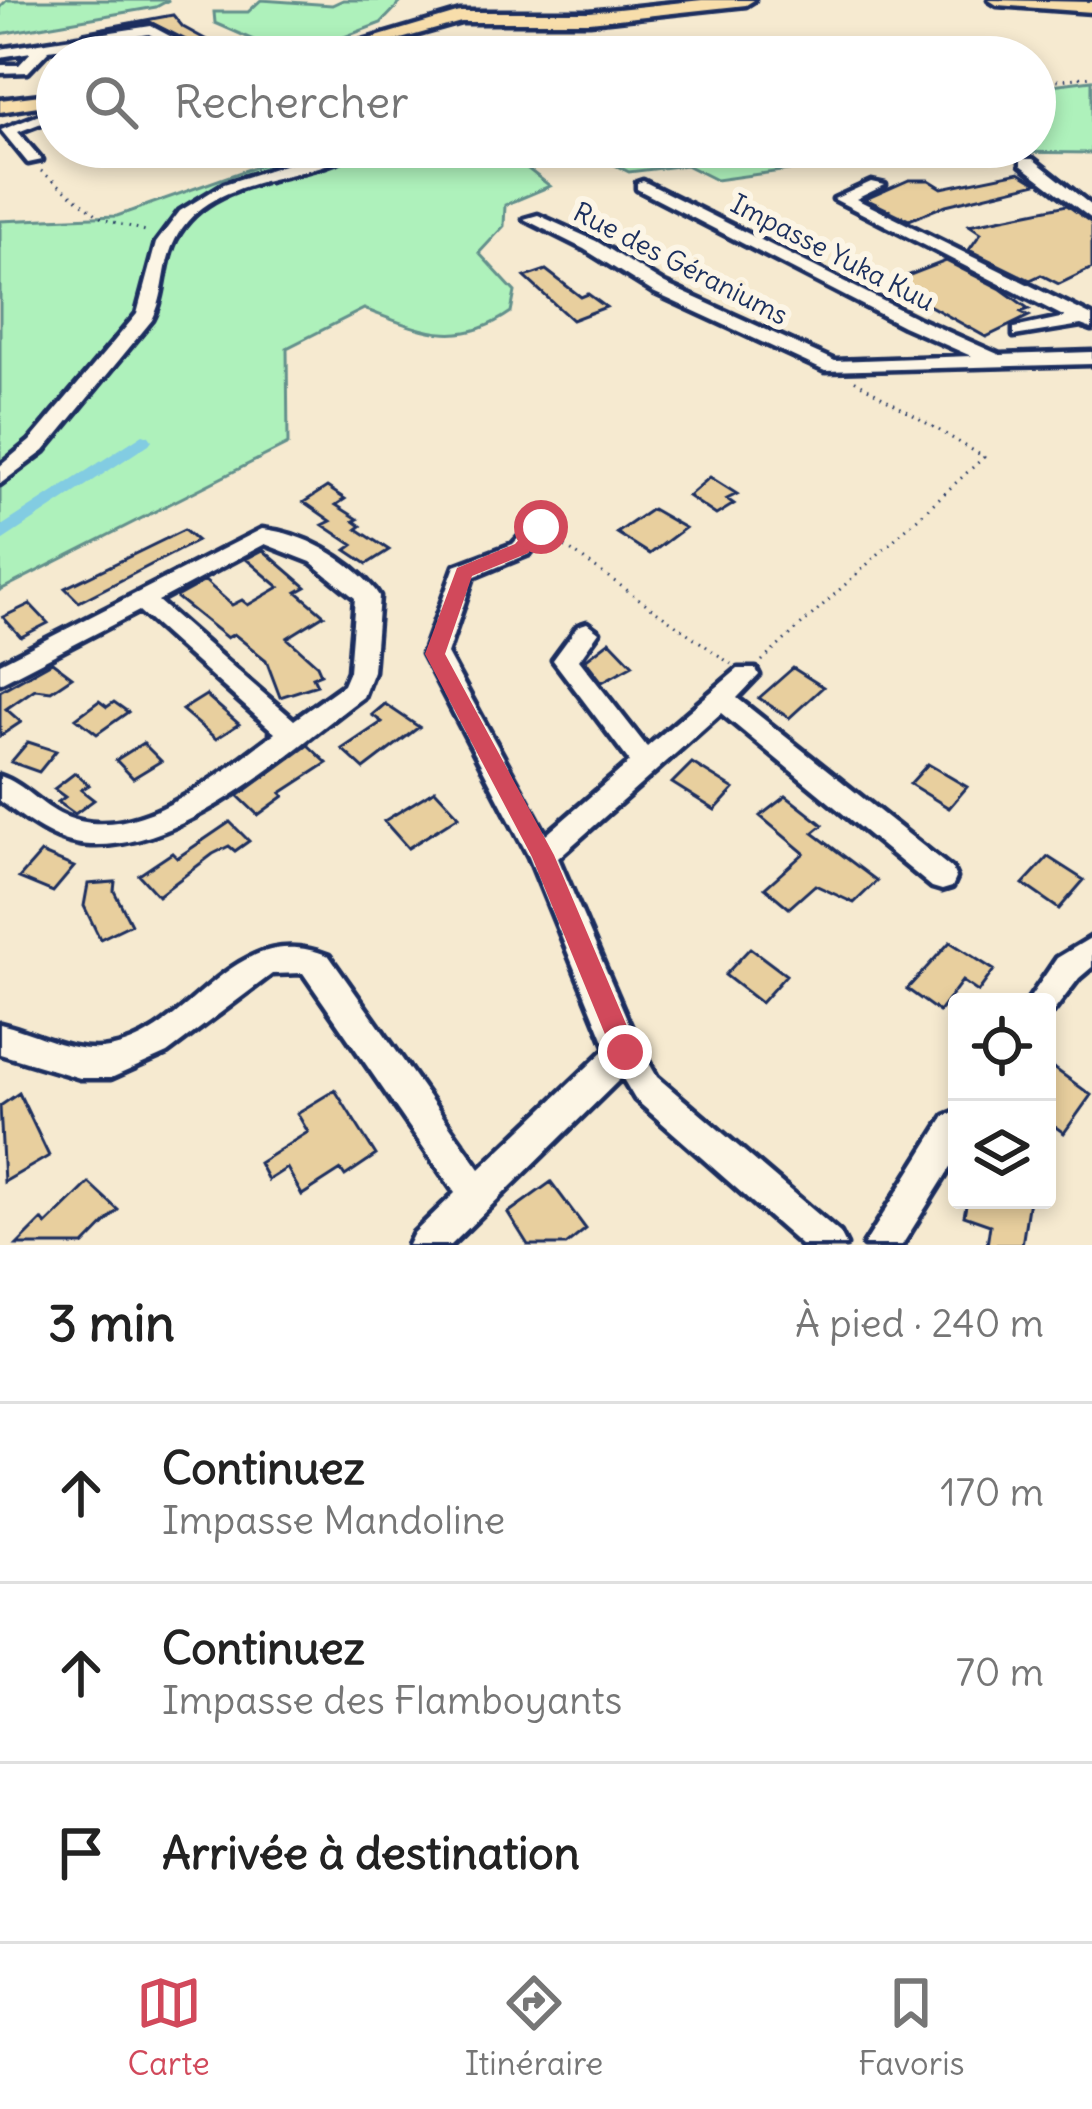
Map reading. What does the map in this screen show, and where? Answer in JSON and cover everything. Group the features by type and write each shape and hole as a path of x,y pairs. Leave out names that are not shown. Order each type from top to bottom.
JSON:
{"main road":[{"path":"393,36 460,17 590,16 746,0"},
{"path":"998,0 1091,9"},
{"path":"0,106 36,101"}],"street":[{"path":"116,36 152,31 162,36"},
{"path":"146,36 152,31"},
{"path":"0,53 36,47"},
{"path":"0,69 23,69 36,55"},
{"path":"34,160 9,130 36,120"},
{"path":"0,477 37,446 145,316 156,298 169,234 188,212 227,190 293,168"},
{"path":"1034,168 1092,214"},
{"path":"877,185 842,200 1087,321"},
{"name":"Impasse Yuka Kuu","path":"643,187 943,338 1001,362"},
{"name":"Rue des Géraniums","path":"532,219 590,245 659,288 832,367 1092,358"},
{"path":"1021,332 1087,321"},
{"path":"550,534 464,572 435,654 542,855 625,1052 646,1088 828,1245"},
{"path":"0,674 249,540 270,535 284,536 362,588 368,604 354,690 188,810 122,833 90,834 56,825 0,787"},
{"path":"142,599 292,734"},
{"path":"586,632 565,659 645,763"},
{"path":"542,855 747,675"},
{"path":"720,698 942,878"},
{"path":"1049,993 1068,968 1092,950"},
{"path":"0,1040 94,1065 117,1063 140,1053 261,965 279,957 300,957 318,965 477,1195"},
{"path":"426,1245 625,1052"},
{"path":"882,1245 948,1141"}],"path":[{"path":"1056,80 1092,76"},
{"path":"42,168 74,202 107,224 169,234"},
{"path":"550,534 747,675 984,457 832,367"}],"green space":[{"path":"7,0 169,0 156,7 0,34 0,7"},
{"path":"261,0 332,5 343,0 403,0 381,23 347,36 245,36 215,23 214,12 248,12"},
{"path":"1092,80 1092,153 1056,153 1056,84"},
{"path":"252,168 299,173 316,168 532,168 528,169 550,186 505,205 504,226 479,253 515,292 511,312 473,331 439,333 364,309 287,348 288,444 0,590 0,221 117,216"},
{"path":"692,168 802,168 716,180"}],"building":[{"path":"173,15 200,36 178,36 150,22 82,32"},
{"path":"1019,172 1037,183 946,205 909,220 866,199 909,180 929,180 942,188"},
{"path":"1067,205 1092,223 1092,268 1059,284 1041,275 1030,280 969,250 981,233 969,225"},
{"path":"946,261 1001,289 1029,309 1021,312 1029,316 986,337 889,283"},
{"path":"546,270 581,297 588,294 606,307 572,320 525,277"},
{"path":"710,477 737,494 727,499 734,504 716,515 688,496"},
{"path":"327,487 345,499 336,505 358,519 354,521 361,526 357,529 389,550 367,564 346,550 353,545 323,525 331,521 304,502"},
{"path":"652,509 685,528 650,554 617,533"},
{"path":"184,530 197,541 79,602 65,588"},
{"path":"263,550 306,587 297,592 324,615 287,638 317,665 321,674 313,677 317,685 280,697 266,660 234,634 227,638 176,597 205,581 232,605 242,600 248,605 279,587 246,559"},
{"path":"30,604 48,623 21,637 3,617"},
{"path":"610,641 633,665 602,682 585,660"},
{"path":"52,662 72,677 51,691 35,689 6,709 21,722 0,736 0,691"},
{"path":"793,668 823,687 789,718 759,698"},
{"path":"206,695 239,724 216,739 182,710"},
{"path":"99,701 107,707 114,702 128,712 97,734 76,718"},
{"path":"385,704 419,727 364,769 342,749 382,722 372,715"},
{"path":"28,742 56,751 39,772 11,762"},
{"path":"143,743 161,761 133,778 116,760"},
{"path":"308,745 327,763 281,793 284,796 258,815 238,796"},
{"path":"692,763 734,789 715,810 672,783"},
{"path":"928,764 967,787 949,808 910,784"},
{"path":"75,773 89,785 81,790 94,800 75,814 58,802 65,797 54,789"},
{"path":"435,790 459,816 408,848 384,821"},
{"path":"786,796 823,825 813,833 877,881 854,903 815,885 789,908 765,888 804,853 760,816"},
{"path":"230,822 249,841 235,851 229,846 213,854 158,896 139,875 172,853 177,858"},
{"path":"41,853 74,867 53,892 19,878"},
{"path":"1048,857 1084,880 1059,909 1023,884"},
{"path":"115,882 114,891 131,924 100,939 84,906 88,884"},
{"path":"950,942 994,970 978,992 962,981 948,993 939,1012 907,989"},
{"path":"750,948 786,975 761,1003 725,975"},
{"path":"1056,1070 1091,1095 1064,1133 1056,1127"},
{"path":"335,1090 376,1155 345,1176 341,1170 302,1195 287,1168 268,1180 259,1163 308,1132 297,1113"},
{"path":"19,1093 49,1156 4,1182 0,1106"},
{"path":"551,1182 586,1229 566,1245 528,1245 508,1213"},
{"path":"89,1183 118,1210 84,1245 17,1245 42,1220 46,1225"},
{"path":"965,1209 1028,1209 1022,1245 987,1245 990,1225 964,1216"}],"waterway":[{"path":"0,536 143,440"}],"route":[{"path":"541,527 521,548 464,572 435,654 542,855 625,1052"}]}
